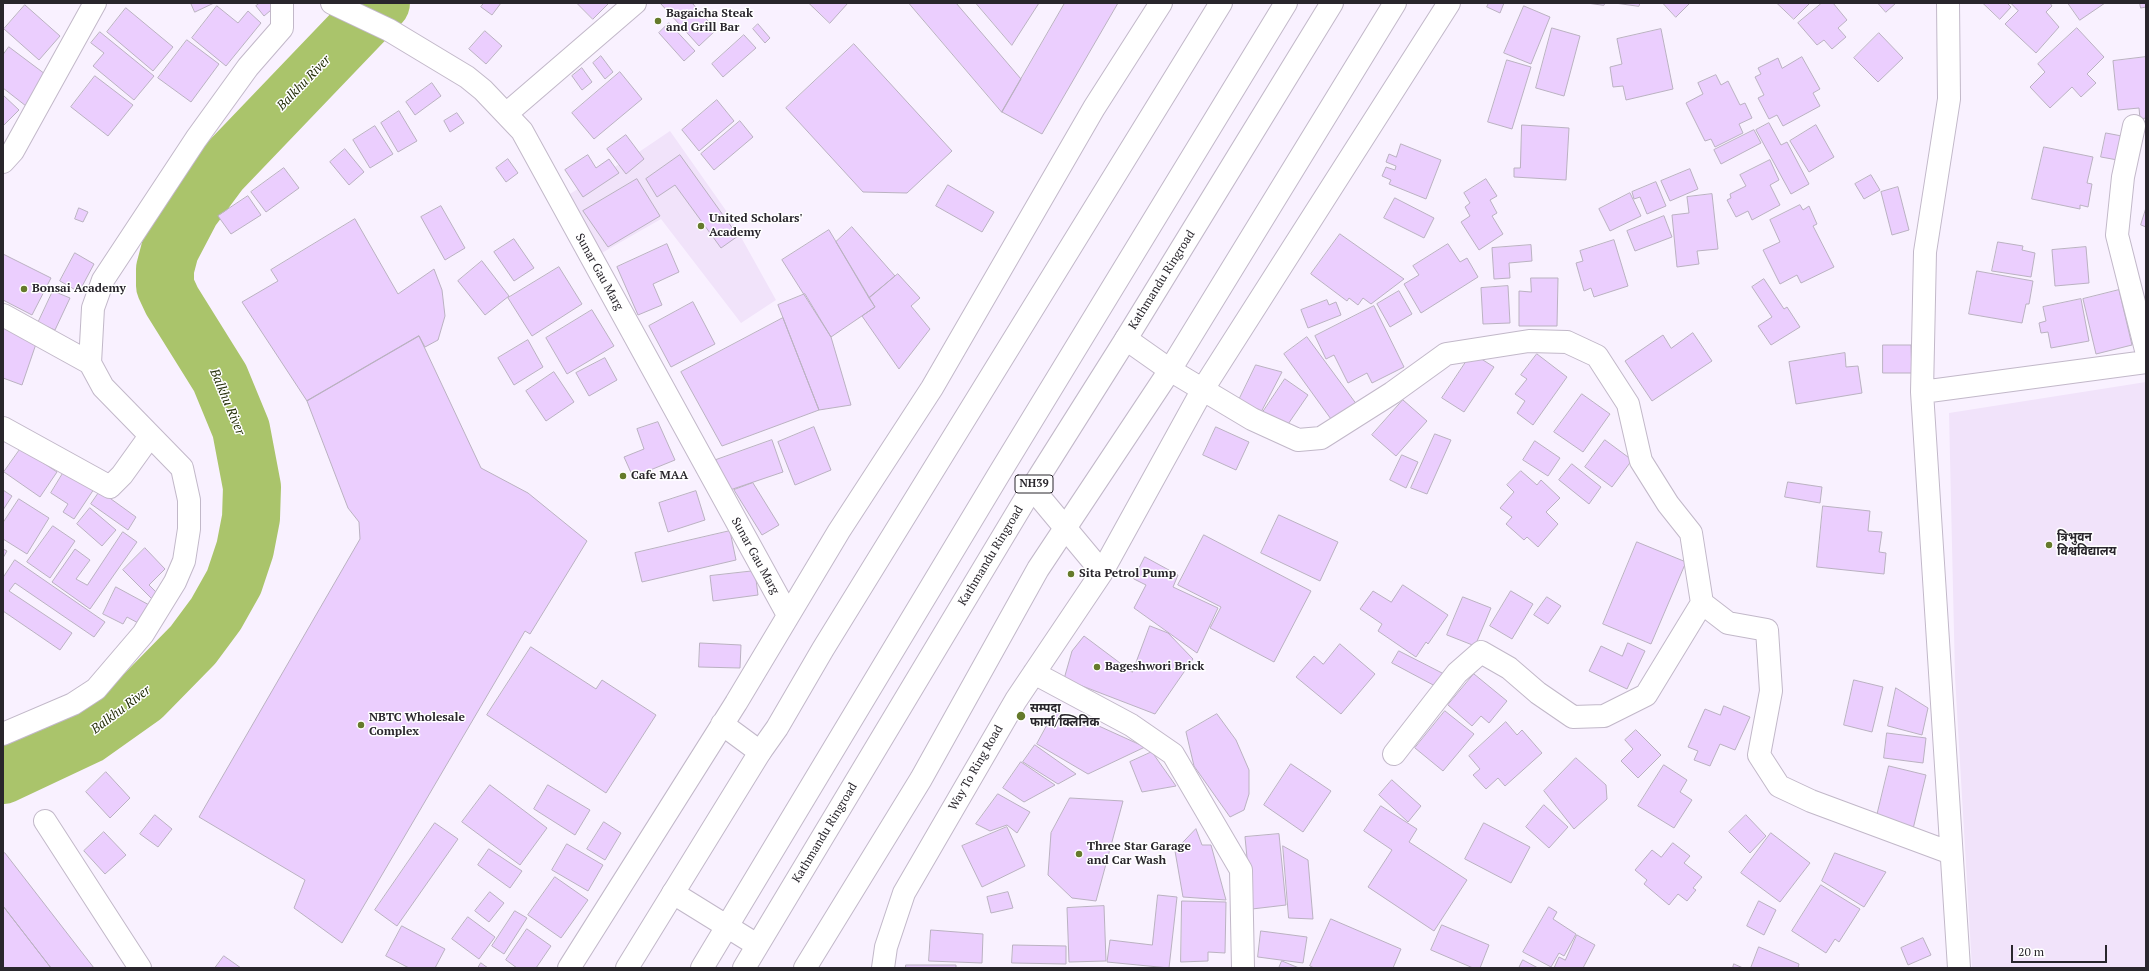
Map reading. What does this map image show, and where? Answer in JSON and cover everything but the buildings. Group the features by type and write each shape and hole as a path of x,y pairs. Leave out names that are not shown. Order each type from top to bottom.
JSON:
{"main road":[{"path":"6,152 95,3"},
{"path":"3,734 73,704 96,688 143,634 175,582 184,561 189,529 189,500 182,468 103,387 90,363 93,308 103,280 196,139 248,67 282,28 282,3"},
{"name":"Sunar Gau Marg","path":"332,3 389,30 466,77 483,90 522,132 788,615"},
{"path":"506,114 635,3"},
{"path":"569,968 722,724 788,615 932,388 1094,108 1161,3"},
{"path":"627,968 760,752 777,728 823,649 1221,3"},
{"name":"NH39","path":"702,968 999,474 1286,3"},
{"name":"Kathmandu Ringroad","path":"744,968 1032,488 1126,339 1332,3"},
{"path":"805,968 921,779 1038,569 1170,370 1395,3"},
{"name":"Way To Ring Road","path":"883,968 886,947 904,893 988,746 1034,673 1102,572 1203,389 1449,3"},
{"path":"1948,3 1949,98 1925,252 1922,392 1959,968"},
{"path":"2134,126 2123,177 2117,235 2146,350"},
{"path":"3,315 90,363"},
{"path":"1126,339 1170,370 1252,419 1298,440 1321,438 1392,393 1446,354 1529,341 1567,342 1598,356 1628,404 1641,461 1668,504 1692,533 1702,602 1646,695 1604,716 1573,717 1538,693 1509,668 1481,652 1457,673 1394,754"},
{"path":"1922,392 2146,362"},
{"path":"3,428 110,487 122,476 150,436"},
{"path":"1032,488 1102,572"},
{"path":"1702,602 1728,623 1767,630 1771,691 1759,755 1779,786 1811,801 1951,853"},
{"path":"1034,673 1131,725 1173,754 1241,870 1243,968"},
{"path":"722,724 760,752"},
{"path":"45,821 140,968"},
{"path":"673,893 757,945"}],"shaded area":[{"name":"United Scholars' Academy","path":"670,131 727,212 776,300 741,323 661,219 600,254 568,195 636,154"},
{"name":"त्रिभुवन विश्वविद्यालय","path":"2146,382 2146,968 1972,968 1955,677 1949,413"}],"waterway":[{"name":"Balkhu River","path":"3,775 88,735 143,696 193,645 216,614 234,582 245,549 251,518 252,487 241,429 220,378 172,301 165,286 165,269 170,250 191,210 220,171 381,3"}],"place":[{"name":"Bagaicha Steak and Grill Bar","path":"658,21"},
{"name":"United Scholars' Academy","path":"701,226"},
{"name":"Bonsai Academy","path":"24,289"},
{"name":"Cafe MAA","path":"623,476"},
{"name":"त्रिभुवन विश्वविद्यालय","path":"2049,545"},
{"name":"Sita Petrol Pump","path":"1071,574"},
{"name":"Bageshwori Brick","path":"1097,667"},
{"name":"सम्पदा फार्मा/क्लिनिक","path":"1021,716"},
{"name":"NBTC Wholesale Complex","path":"361,725"},
{"name":"Three Star Garage and Car Wash","path":"1079,854"}]}
